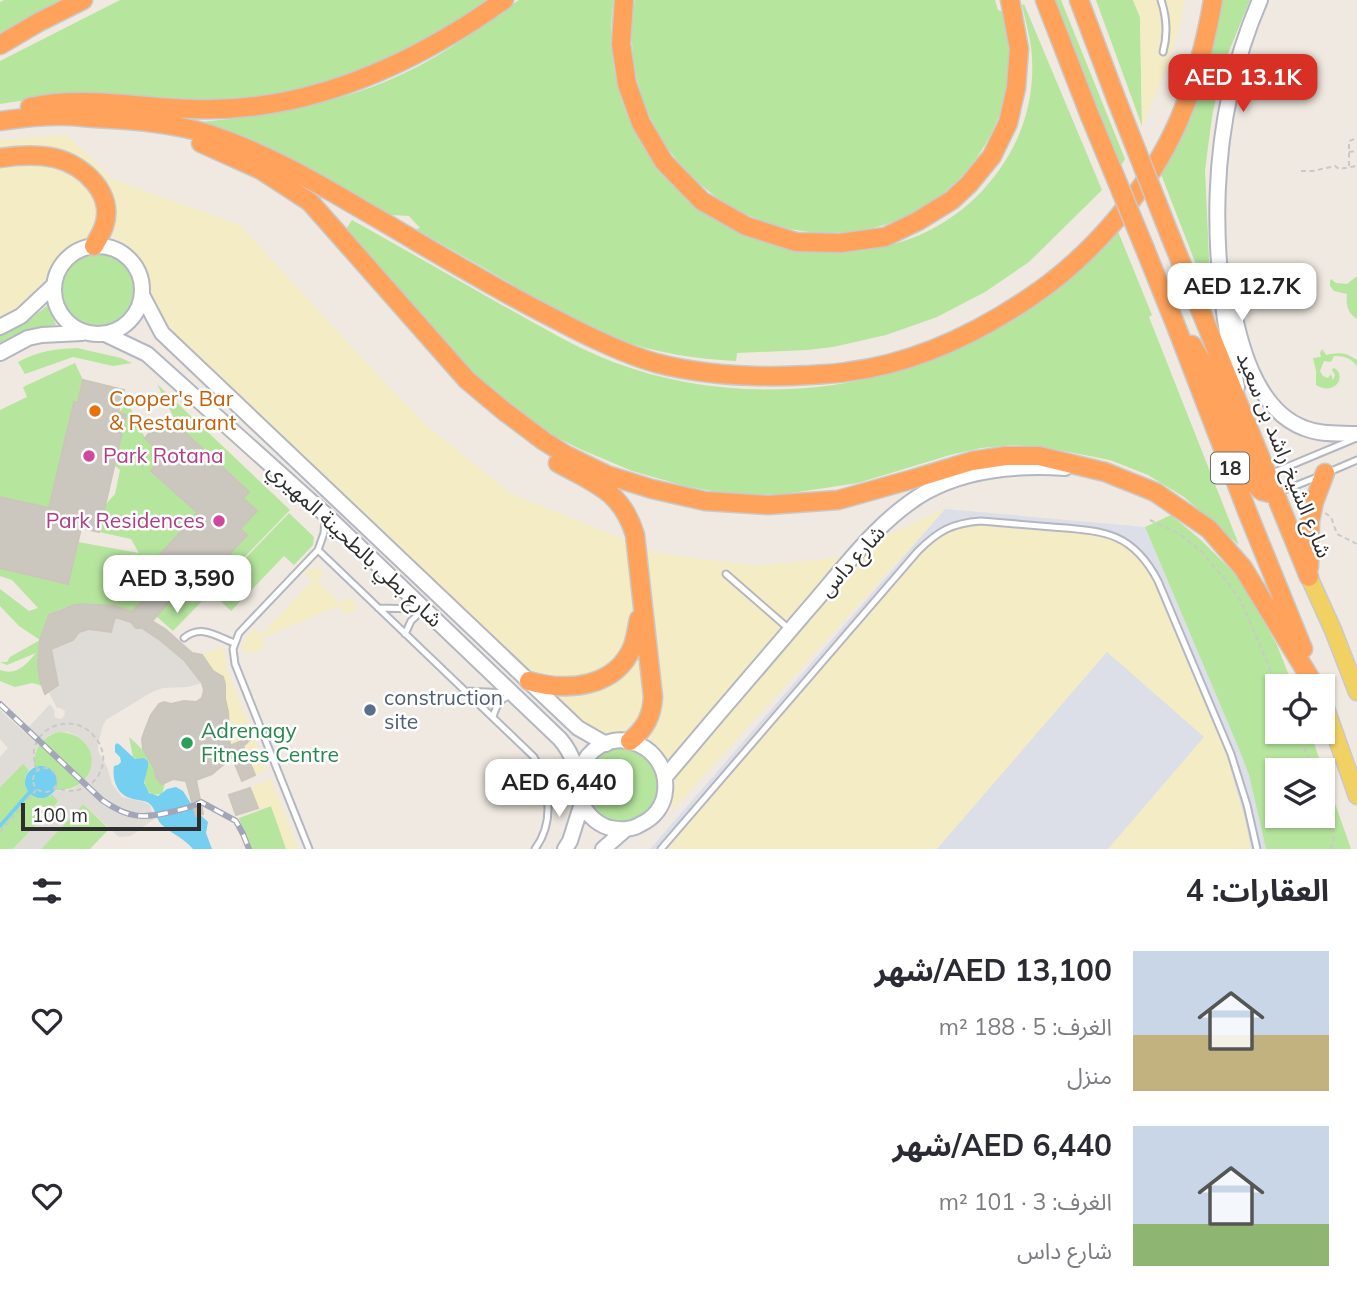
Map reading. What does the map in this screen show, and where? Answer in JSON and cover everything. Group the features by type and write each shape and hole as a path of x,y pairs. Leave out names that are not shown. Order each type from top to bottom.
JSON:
{"highway":[{"path":"0,45 83,0"},
{"path":"0,115 36,106 71,102 217,110 292,100 351,83 398,64 442,41 503,0"},
{"path":"624,0 621,44 627,84 640,123 664,162 702,201 746,226 796,242 839,243 886,237 918,221 952,200 992,156 1008,123 1016,88 1019,49 1010,0"},
{"name":"شارع الشيخ راشد بن سعيد","path":"1045,0 1176,326 1255,493 1312,674"},
{"name":"شارع الشيخ راشد بن سعيد","path":"1079,0 1245,422 1255,493"},
{"path":"0,121 51,116 121,119 188,128 264,156 314,181 532,308 631,355 657,363 723,375 780,377 845,373 897,362 942,347 998,319 1072,266 1131,199 1154,166 1172,133 1195,76 1213,0"},
{"path":"121,119 206,145 261,170 310,202 467,380 544,441 607,475 652,489 705,500 768,505 838,500 972,461 1006,456 1039,456 1105,472 1155,492 1209,529 1243,568 1309,674"},
{"path":"0,158 34,155 57,158 77,167 94,181 103,194 106,207 104,226 94,246"},
{"path":"1176,326 1207,370 1255,493"},
{"path":"422,330 453,377 494,417 547,457 599,485 620,503 629,516 635,535 653,705 644,728 630,741"},
{"path":"1309,577 1310,521 1325,473"},
{"name":"شارع الشيخ راشد بن سعيد","path":"1255,493 1274,494 1309,577"},
{"path":"529,681 551,686 573,686 593,682 610,674 623,662 633,646 642,602"}],"main road":[{"name":"شارع الشيخ راشد بن سعيد","path":"1309,577 1357,692"},
{"path":"1335,734 1357,796"}],"street":[{"path":"1245,422 1225,323 1220,279 1218,180 1230,88 1260,0"},
{"path":"1218,225 1238,332 1249,367 1265,396 1282,414 1301,428 1357,436"},
{"path":"94,246 119,251 129,259 137,270 142,295 134,317 126,325 116,331 94,335 71,326 60,314 54,285 58,271 67,259 79,250 94,246"},
{"path":"0,327 21,316 54,285"},
{"name":"شارع بطي بالطحينة المهيري","path":"142,295 162,333 578,727 606,744"},
{"path":"0,353 28,338 83,332"},
{"name":"شارع بطي بالطحينة المهيري","path":"105,334 147,354 325,514 565,745 573,759 578,781"},
{"name":"شارع داس","path":"665,776 868,541 897,512 927,491 971,474 990,471 1040,467 1105,472"},
{"path":"615,741 630,741 644,746 655,755 665,776 665,797 659,810 649,821 636,828 621,830 594,820 579,796 578,781 590,754 615,741"},
{"path":"565,849 570,842 582,803"},
{"path":"603,849 626,829"}],"lane":[{"path":"1161,0 1167,28 1163,52"},
{"path":"1255,493 1357,436"},
{"path":"1274,494 1357,460"},
{"path":"309,849 233,655 234,643 239,633 318,550 324,533 325,514"},
{"path":"661,849 918,551 952,526 981,521 1101,532 1131,545 1147,561 1222,728 1240,779 1257,849"},
{"path":"318,550 534,757 546,786 549,810 535,849"},
{"path":"726,574 790,630"},
{"path":"378,608 425,609"},
{"path":"405,634 411,621 425,609"},
{"path":"184,638 191,632 202,631 234,643"},
{"path":"465,691 515,694"},
{"path":"493,717 500,702 506,696 515,694"}],"path":[{"path":"1349,167 1349,141 1357,138"},
{"path":"1348,152 1357,151"},
{"path":"1301,171 1357,166"},
{"path":"1321,513 1331,517 1337,534 1357,544"},
{"path":"1150,520 1178,533 1201,551 1228,583 1242,603 1272,674"},
{"path":"38,770 33,761 33,752 38,739 47,730 67,723 81,726 92,733 103,758 102,767 95,780 77,791 70,792 55,787"},
{"path":"38,770 52,770 57,778 55,787 47,792 36,789 33,778 38,770"},
{"path":"0,832 36,789"},
{"path":"1331,849 1334,828"}],"shaded area":[{"path":"945,509 1145,527 1249,775 1266,849 650,849"},
{"path":"110,616 131,622 136,628 142,628 160,640 184,660 202,683 152,692 106,720 103,725 98,751 112,784 122,797 150,805 154,819 131,836 119,837 83,804 41,849 13,849 59,802 52,794 55,790 66,791 83,782 88,776 92,758 84,741 68,732 58,732 41,742 35,751 34,767 29,770 23,764 0,787 0,757 8,748 0,739 0,710 24,732 50,704 56,718 61,719 65,711 57,708 45,685 42,645"}],"green space":[{"path":"75,0 0,35 0,2"},
{"path":"120,0 490,0 394,55 361,70 292,92 218,101 108,96 0,104 0,61"},
{"path":"519,0 614,0 611,35 614,71 623,105 638,138 672,184 715,218 765,241 819,252 873,249 924,233 970,203 1007,158 1025,119 1031,90 1032,61 1022,5 1024,4 1102,190 1029,262 985,292 937,317 886,335 833,347 737,353 736,361 721,360 677,355 619,340 535,298 416,229 420,228 409,216 391,215 275,150 201,122 294,109 383,83 440,54"},
{"path":"635,0 995,0 998,10 1003,12 1009,46 1005,97 985,145 961,177 931,202 898,220 862,230 825,233 787,228 750,216 715,196 693,178 659,135 638,83 633,56"},
{"path":"1048,0 1061,0 1125,159 1117,172"},
{"path":"1096,0 1133,0 1140,17 1142,126"},
{"path":"1219,0 1250,0 1222,68 1205,170 1211,303 1159,169"},
{"path":"352,220 555,335 613,362 668,378 725,388 782,389 839,384 895,372 949,353 1001,327 1049,295 1076,272 1117,229 1239,545 1184,497 1148,475 1110,460 1043,447 1013,445 981,448 858,483 785,494 739,495 712,491 632,471 580,449 530,422 487,386 431,328 346,229"},
{"path":"98,251 113,254 130,268 137,290 134,305 120,322 98,329 83,326 66,312 59,290 62,275 76,258"},
{"path":"1357,276 1357,319 1348,308 1347,294 1334,291 1330,281 1331,279 1336,283 1347,284"},
{"path":"48,305 56,325 32,329 0,345 0,335 28,321"},
{"path":"77,348 132,363 113,366 73,357 25,374 18,362 47,351"},
{"path":"1322,349 1326,355 1342,353 1357,360 1357,367 1341,356 1334,356 1331,362 1324,361 1320,371 1323,376 1328,378 1331,374 1333,380 1333,368 1339,374 1338,383 1331,388 1316,385 1313,358 1321,357"},
{"path":"75,363 83,380 78,403 74,402 49,508 0,497 0,410 27,397 23,387"},
{"path":"157,384 290,510 173,631 156,616 177,593 186,601 246,535 240,529 257,511 243,498 249,492 178,426"},
{"path":"128,403 145,438 157,450 152,455 159,462 152,471 198,513 147,568 160,581 141,601 140,611 92,604 73,605 56,611 49,615 39,644 43,686 32,683 15,687 0,681 0,670 16,670 36,653 7,665 0,662 7,662 10,657 40,640 19,626 0,606 0,589 29,611 38,608 12,580 0,576 0,568 78,542 139,553 131,539 99,532 105,505 115,494 120,470 114,465 126,416 118,413"},
{"path":"289,513 314,537 313,545 294,565 284,556 231,611 212,593"},
{"path":"1171,515 1238,577 1277,645 1288,674 1265,674 1265,744 1314,744 1319,758 1265,758 1265,828 1335,828 1335,803 1351,849 1266,849 1249,775 1145,527"},
{"path":"58,732 73,735 84,742 90,751 92,762 89,773 82,782 71,788 55,790 57,783 34,767 34,761 39,745"},
{"path":"129,737 149,759 159,781 165,783 162,794 152,795 144,787 148,761 133,757"},
{"path":"622,748 643,754 653,764 659,785 653,806 643,816 622,822 601,816 591,806 585,785 591,764 601,754"},
{"path":"23,763 29,770 25,778 26,789 50,796 52,794 59,801 13,849 0,849 0,787"},
{"path":"83,804 109,829 90,849 41,849"},
{"path":"271,806 287,849 250,849 239,818"}],"sand":[{"path":"1133,0 1185,0 1173,49 1142,126 1140,17"},
{"path":"67,135 112,179 240,225 424,423 510,493 657,553 756,566 841,557 945,509 670,813 676,781 659,747 642,737 599,731 582,722 556,700 167,327 153,301 141,259 129,247 114,237 74,243 64,250 50,275 18,309 0,317 0,140"},
{"path":"965,522 1092,533 1122,543 1143,562 1155,580 1225,750 1251,849 1108,849 1204,737 1107,652 937,849 662,849 937,532 948,525"},
{"path":"312,568 320,569 324,573 317,581 341,604 349,597 356,604 355,611 345,615 339,606 262,638 265,647 250,654 245,652 241,647 242,642 254,629 261,635 313,580 304,572"},
{"path":"219,647 225,651 226,667 267,770 255,775 241,742 230,746 224,679 220,674 214,673 202,655"},
{"path":"271,779 298,849 286,849 271,806 259,810 250,788"}],"water":[{"path":"117,743 135,759 144,758 148,761 144,783 149,793 158,796 167,789 176,787 183,791 195,810 208,822 206,833 212,849 193,849 162,825 149,803 121,793 114,776 114,766 121,762 115,752"},
{"path":"41,766 52,771 57,782 52,793 41,798 30,793 25,782 30,771"}],"building":[{"name":"Park Rotana","path":"83,380 124,390 118,413 126,415 99,532 81,528 68,584 0,568 0,497 49,508 74,402 78,403"},
{"path":"158,423 171,435 178,426 249,492 243,498 257,511 240,529 247,535 186,601 177,593 152,621 192,653 202,655 213,671 223,677 230,746 250,737 251,739 243,746 255,775 242,781 232,757 212,774 196,780 203,814 196,816 186,781 173,779 162,784 143,749 142,739 151,715 159,704 196,702 202,698 202,683 184,660 142,628 136,628 131,622 115,617 111,632 89,629 79,632 73,640 51,649 58,685 45,694 38,666 40,640 49,615 74,605 85,604 114,606 132,612 160,581 147,569 198,513 151,471 159,462 152,455 157,450 145,438"},
{"path":"250,788 258,808 236,815 229,795"}],"waterway":[{"path":"0,826 29,793"}],"railway":[{"path":"0,704 102,800 120,811 137,816 164,814 201,802 236,821 249,849"}],"place":[{"name":"Cooper's Bar & Restaurant","path":"95,411"},
{"name":"Park Rotana","path":"89,456"},
{"name":"Park Residences","path":"219,521"},
{"name":"construction site","path":"370,710"},
{"name":"Adrenagy Fitness Centre","path":"187,743"}]}
